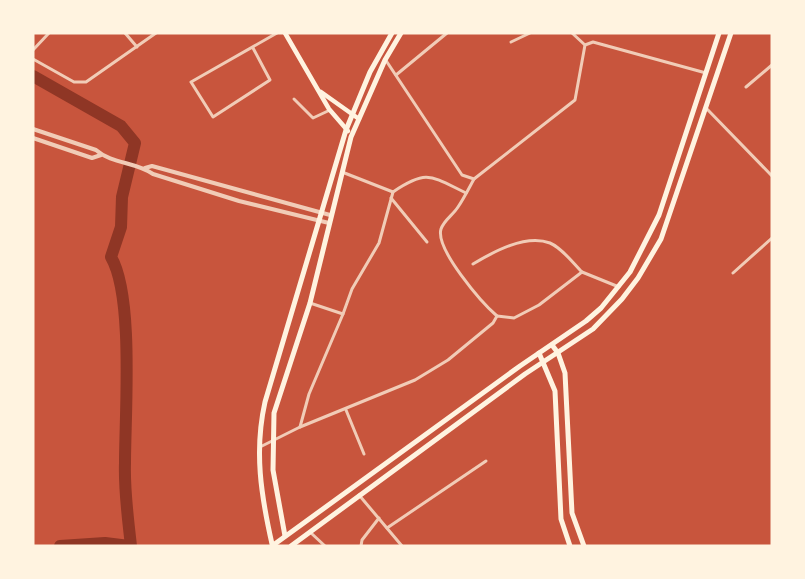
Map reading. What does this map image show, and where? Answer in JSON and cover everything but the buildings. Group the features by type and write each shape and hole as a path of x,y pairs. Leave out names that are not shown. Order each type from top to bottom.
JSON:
{"main road":[{"path":"285,33 330,110 346,130 352,133"},
{"path":"390,34 346,130 265,402 258,447 260,483 272,545 586,321 619,286 630,272 659,215 719,33"},
{"path":"399,36 385,60 352,133 310,303 277,400 272,442 275,490 289,546 558,353 607,315 638,278 655,250 731,33"},
{"path":"319,91 359,119"},
{"path":"552,345 558,353 565,373 572,513 584,546"},
{"path":"539,353 555,391 561,519 570,546"}],"street":[{"path":"33,50 50,33"},
{"path":"125,33 137,47"},
{"path":"33,59 74,82 86,82 156,33"},
{"path":"253,48 270,80 213,117 191,82 277,33"},
{"path":"396,75 447,33"},
{"path":"511,42 530,33"},
{"path":"572,33 585,45"},
{"path":"390,34 399,36"},
{"path":"585,45 593,42 706,73"},
{"path":"582,272 539,305 514,318 497,316 472,290 446,253 440,232 474,179 575,100 585,45"},
{"path":"381,53 462,175 474,179"},
{"path":"746,87 772,65"},
{"path":"294,99 313,118 330,110"},
{"path":"706,108 772,176"},
{"path":"33,129 96,150 102,155 145,168 153,174 239,201 329,224"},
{"path":"33,138 92,158 102,155"},
{"path":"145,168 152,166 330,215"},
{"path":"341,172 393,192"},
{"path":"300,427 309,394 352,289 379,243 393,192 417,176 435,178 466,193"},
{"path":"391,198 427,242"},
{"path":"733,273 772,238"},
{"path":"473,264 497,250 543,242 561,251 582,272 619,286"},
{"path":"310,303 343,314"},
{"path":"258,447 300,427 415,380 440,365 493,323 497,316"},
{"path":"346,410 364,454"},
{"path":"387,528 486,461"},
{"path":"359,495 402,546"},
{"path":"361,546 362,540 379,518"},
{"path":"309,531 325,546"}],"waterway":[{"path":"33,76 121,126 135,143 122,197 121,227 111,257 118,275 126,326 125,484 131,546"},
{"path":"60,546 105,543 129,546"}]}
